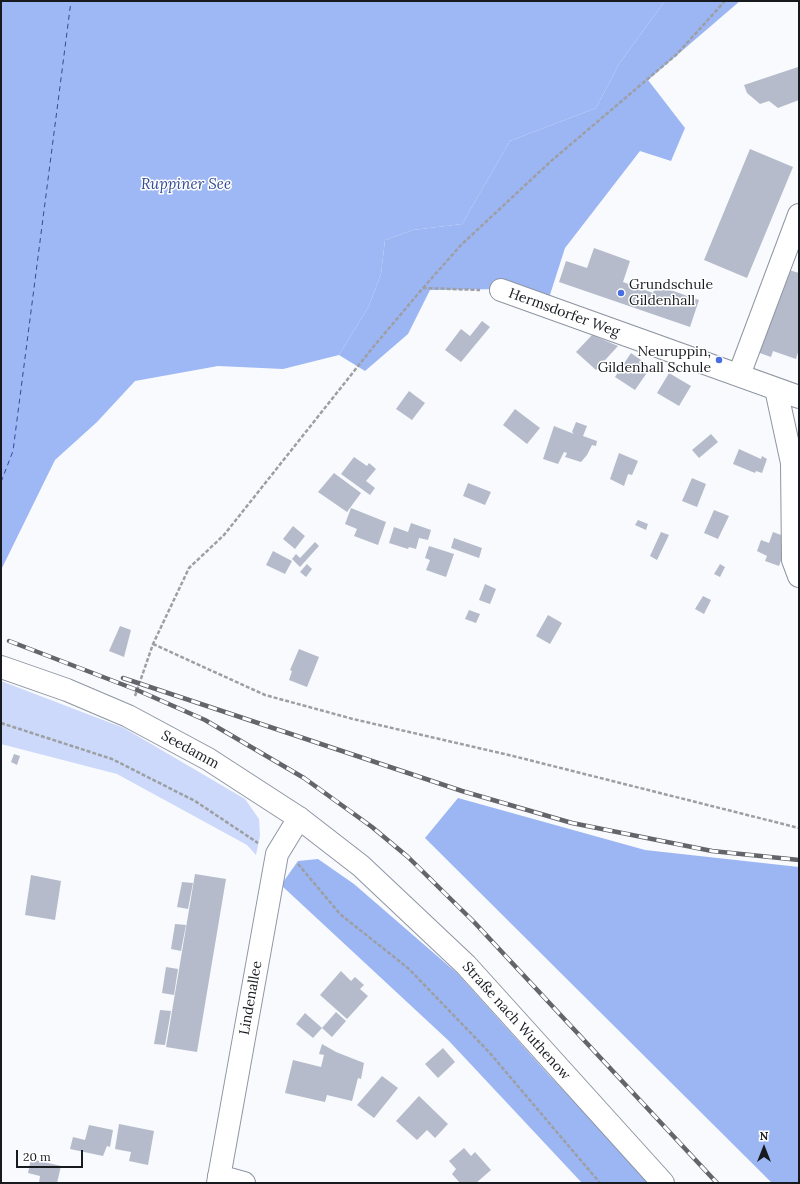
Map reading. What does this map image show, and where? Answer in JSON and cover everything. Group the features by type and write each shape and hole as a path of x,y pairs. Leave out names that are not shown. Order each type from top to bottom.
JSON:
{"street":[{"path":"739,375 799,215"},
{"name":"Hermsdorfer Weg","path":"501,290 799,397"},
{"path":"776,389 792,463 793,560 799,576"},
{"name":"Seedamm","path":"1,667 67,690 128,716 208,759 299,818 361,866"},
{"name":"Lindenallee","path":"219,1180 277,854 299,818"},
{"name":"Straße nach Wuthenow","path":"361,866 466,966 663,1183"},
{"path":"219,1180 244,1183"}],"path":[{"path":"135,697 153,644 189,568 224,535 374,346 423,288 461,245 550,162 678,54 725,1"},
{"path":"423,288 501,290"},
{"path":"153,644 272,697 353,719 514,756 799,828"},
{"path":"1,723 112,758 195,801 263,847 300,865 340,914 414,975 489,1052 600,1183"}],"shaded area":[{"path":"665,1 740,1 648,80 685,128 671,161 640,151 565,248 547,304 504,289 430,290 408,334 365,371 339,355 369,306 381,274 385,240 413,230 462,224 510,141 596,108 619,64"},
{"path":"1,681 124,728 245,799 259,819 260,836 256,855 247,845 117,774 1,744"},
{"path":"458,798 645,850 799,867 799,1183 772,1183 425,838"},
{"path":"318,859 354,884 458,974 547,1073 651,1183 582,1183 449,1041 281,885 298,861"}],"water":[{"name":"Ruppiner See","path":"1,1 665,1 619,64 596,108 510,141 462,224 413,230 385,240 381,274 369,306 339,355 283,369 218,366 135,381 97,422 55,460 1,570"}],"building":[{"path":"798,67 799,100 778,108 769,101 760,104 747,93 744,85"},
{"path":"750,149 793,167 747,278 704,260"},
{"path":"594,248 630,261 623,282 653,293 656,285 699,300 690,327 559,282 566,261 587,268"},
{"path":"786,269 799,273 799,349 796,359 773,351 771,357 757,352"},
{"path":"482,321 490,327 461,362 445,350 461,329 470,336"},
{"path":"592,335 618,346 596,370 576,352"},
{"path":"631,353 651,367 635,390 615,377"},
{"path":"669,373 691,386 679,406 657,393"},
{"path":"409,391 425,403 412,420 396,409"},
{"path":"515,409 540,428 527,444 503,425"},
{"path":"576,422 587,426 583,436 597,441 596,446 592,445 587,455 581,462 565,457 567,453 564,452 558,464 543,459 554,426 574,434 572,432"},
{"path":"711,434 718,442 699,458 692,450"},
{"path":"739,449 761,459 762,456 767,459 762,473 756,471 755,473 733,464"},
{"path":"619,453 638,461 632,475 628,474 624,486 610,479"},
{"path":"354,457 367,466 369,463 376,469 366,481 375,488 370,495 341,474"},
{"path":"334,473 361,493 347,512 318,492"},
{"path":"692,478 706,484 697,507 682,501"},
{"path":"468,483 491,492 485,505 463,496"},
{"path":"351,508 386,522 378,545 354,536 357,529 345,524"},
{"path":"714,510 729,516 718,539 704,533"},
{"path":"638,520 648,524 646,530 635,525"},
{"path":"411,523 431,530 428,540 419,538 416,549 409,547 408,549 389,543 394,527 408,532"},
{"path":"293,526 305,536 295,549 283,539"},
{"path":"661,532 669,535 657,560 650,556"},
{"path":"773,532 789,538 779,566 765,561 767,556 757,551 761,540 769,543"},
{"path":"454,538 482,548 479,558 451,548"},
{"path":"315,542 319,546 300,567 292,559 296,554 300,558"},
{"path":"429,546 454,554 446,577 426,570 430,560 425,558"},
{"path":"273,551 292,561 285,574 266,565"},
{"path":"307,564 312,569 306,577 300,572"},
{"path":"720,564 725,567 720,577 714,574"},
{"path":"485,584 496,589 490,604 479,600"},
{"path":"703,596 711,600 704,614 695,609"},
{"path":"469,610 480,614 476,623 465,619"},
{"path":"548,615 562,623 550,644 536,636"},
{"path":"120,626 131,630 124,657 109,651"},
{"path":"299,649 319,657 307,687 289,680 292,671 290,670"},
{"path":"14,754 20,756 17,765 11,762"},
{"path":"195,874 226,879 197,1052 166,1047"},
{"path":"31,875 61,881 55,920 25,915"},
{"path":"182,882 193,883 188,909 177,907"},
{"path":"175,924 186,925 181,951 171,949"},
{"path":"166,967 178,969 174,995 162,993"},
{"path":"341,971 351,981 355,977 364,985 360,989 368,996 347,1019 320,995"},
{"path":"160,1010 171,1011 165,1045 154,1044"},
{"path":"336,1012 346,1021 332,1037 322,1028"},
{"path":"305,1013 322,1028 313,1038 296,1024"},
{"path":"322,1044 336,1052 364,1063 361,1079 358,1078 352,1101 327,1095 325,1102 285,1093 293,1060 321,1067 324,1055 319,1054"},
{"path":"443,1048 455,1062 438,1078 425,1064"},
{"path":"382,1076 398,1088 374,1118 357,1105"},
{"path":"419,1096 448,1124 435,1138 427,1130 417,1140 396,1121"},
{"path":"119,1124 154,1131 148,1165 129,1161 131,1152 115,1149"},
{"path":"89,1125 113,1130 110,1147 107,1146 103,1156 70,1149 73,1137 85,1140"},
{"path":"464,1148 471,1156 475,1152 491,1170 476,1183 460,1183 452,1174 456,1169 449,1161"},
{"path":"31,1159 61,1166 57,1183 39,1183 40,1176 28,1173"}],"ferry route":[{"path":"1,482 13,451 71,1"}],"railway":[{"path":"9,641 137,690 205,720 304,778 372,827 408,857 474,922 717,1183"},
{"path":"123,678 462,791 572,823 712,851 799,860"}],"place":[{"name":"Grundschule Gildenhall","path":"621,293"},
{"name":"Neuruppin, Gildenhall Schule","path":"719,360"}]}
